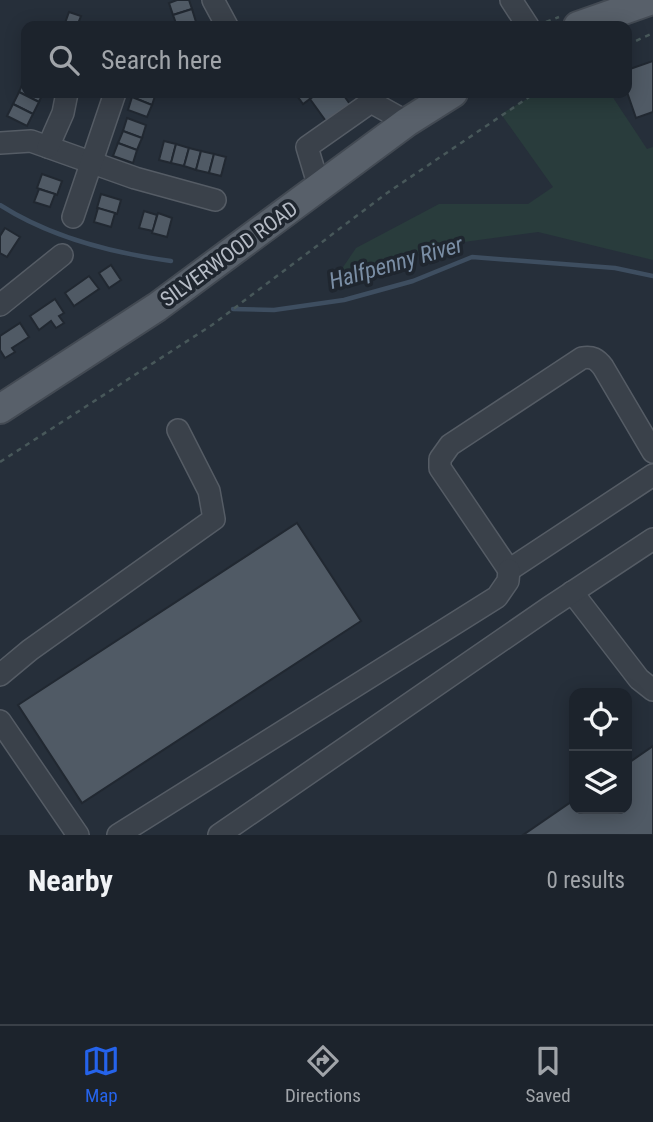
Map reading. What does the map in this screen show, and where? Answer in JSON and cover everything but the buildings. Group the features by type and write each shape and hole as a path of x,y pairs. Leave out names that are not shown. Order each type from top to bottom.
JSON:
{"main road":[{"path":"592,21 652,0"},
{"name":"SILVERWOOD ROAD","path":"2,405 157,307 407,122 445,98"}],"street":[{"path":"213,0 224,21"},
{"path":"512,0 525,21"},
{"path":"48,147 63,113 66,98"},
{"path":"73,217 113,98"},
{"path":"319,187 307,147 371,103 407,122"},
{"path":"0,143 31,141 135,178 215,200"},
{"path":"0,305 47,257"},
{"path":"118,835 497,597 508,580 509,570 440,468 440,459 450,445 582,358 590,357 598,360 603,367 653,453"},
{"path":"0,675 30,650 214,519 209,491 178,430"},
{"path":"509,570 653,475"},
{"path":"219,835 653,538"},
{"path":"572,592 639,679 653,690"},
{"path":"0,721 78,835"}],"path":[{"path":"632,43 653,33"},
{"path":"0,462 212,325 387,193 528,98"}],"shaded area":[{"path":"528,98 613,98 647,149 653,147 653,260 538,232 449,244 333,282 356,248 439,204 528,204 553,187 501,114"}],"waterway":[{"name":"Halfpenny River","path":"0,205 40,226 82,242 171,261"},
{"name":"Halfpenny River","path":"233,309 274,310 344,300 413,281 472,257 615,268 653,276"}]}
